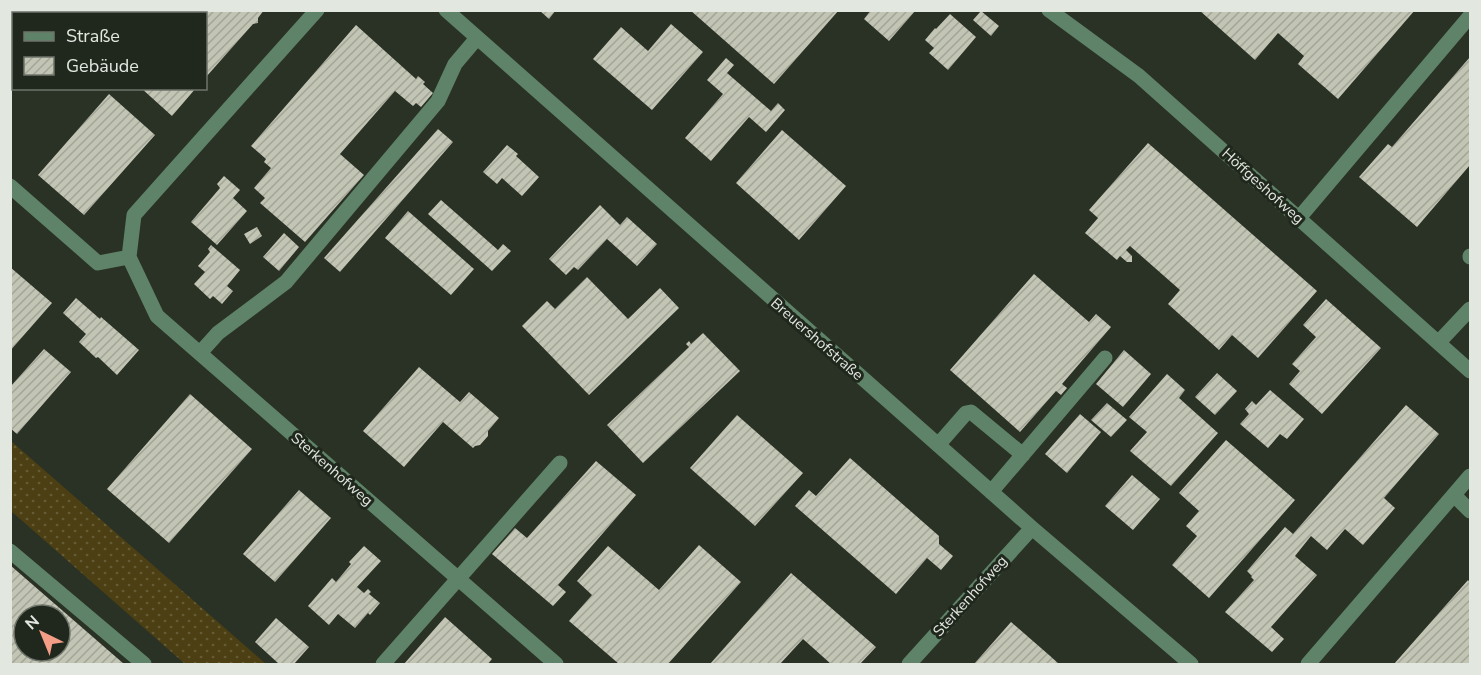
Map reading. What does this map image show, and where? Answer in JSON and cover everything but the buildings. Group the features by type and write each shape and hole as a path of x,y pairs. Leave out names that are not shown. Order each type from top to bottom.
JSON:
{"street":[{"path":"10,186 98,263 129,257 134,215 317,10"},
{"name":"Breuershofstraße","path":"446,10 1032,528 1191,664"},
{"name":"Höffgeshofweg","path":"1049,10 1139,76 1470,371"},
{"path":"1299,218 1470,16"},
{"path":"200,353 218,333 286,282 438,101 455,64 477,38"},
{"name":"Sterkenhofweg","path":"129,257 157,316 556,664"},
{"path":"1438,342 1470,309"},
{"path":"991,492 1106,358"},
{"path":"938,445 966,413 971,412 1023,456"},
{"path":"383,664 560,463"},
{"path":"1308,664 1470,476"},
{"path":"1454,495 1470,511"},
{"name":"Sterkenhofweg","path":"909,664 1032,528"},
{"path":"10,551 144,664"}],"shaded area":[{"path":"11,441 266,664 185,664 11,511"}]}
